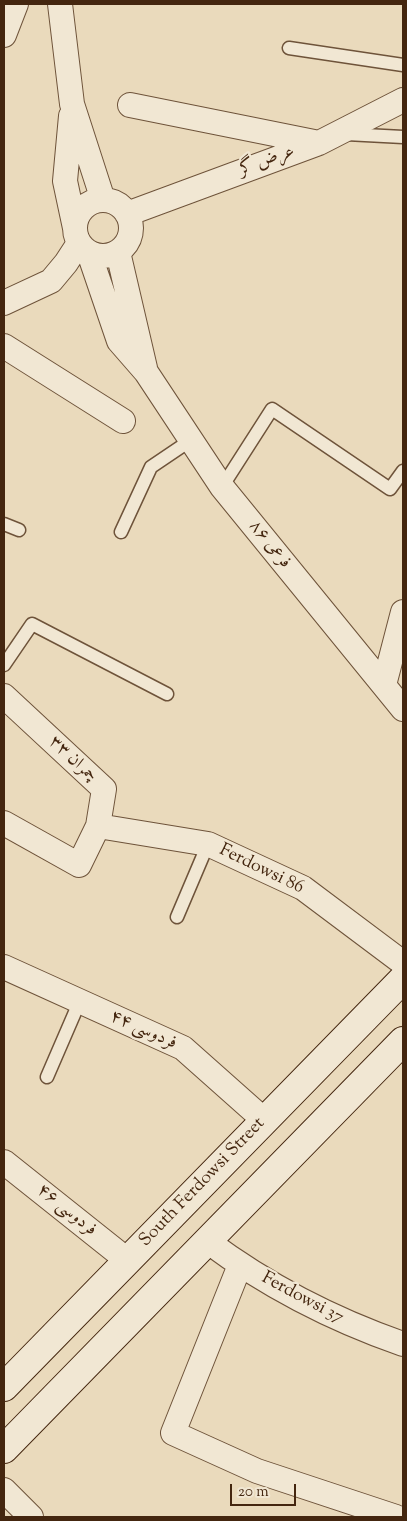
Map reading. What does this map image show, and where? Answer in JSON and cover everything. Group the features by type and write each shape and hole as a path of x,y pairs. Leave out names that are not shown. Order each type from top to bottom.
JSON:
{"main road":[{"name":"South Ferdowsi Street","path":"4,1387 403,978"},
{"path":"4,1449 403,1041"}],"street":[{"path":"4,35 16,4"},
{"path":"60,4 72,104 103,200"},
{"name":"عرض گر","path":"128,214 329,138 403,100"},
{"path":"72,104 65,181 81,241 119,342 146,372"},
{"path":"130,105 329,138"},
{"path":"4,303 51,281 66,264 81,241 78,214 88,204 103,200 117,204 128,214 131,228 128,242 118,252 104,256 81,241"},
{"path":"118,252 146,372"},
{"path":"4,346 123,421"},
{"name":"فرعی ۸۶","path":"146,372 222,487 403,709"},
{"path":"384,685 403,612"},
{"name":"چمران ۳۳","path":"4,696 104,790 98,826 79,865 4,823"},
{"name":"Ferdowsi 86","path":"98,826 208,844 303,888 403,963"},
{"name":"فردوسی ۴۴","path":"4,967 183,1048 264,1120"},
{"name":"فردوسی ۴۶","path":"4,1162 127,1260"},
{"name":"Ferdowsi 37","path":"208,1241 240,1265 357,1328 403,1344"},
{"path":"240,1265 173,1433 257,1471 396,1517"},
{"path":"4,1490 31,1517"}],"lane":[{"path":"289,48 403,65"},
{"path":"329,138 403,137"},
{"path":"222,487 272,409 390,489 403,471"},
{"path":"121,532 151,467 191,440"},
{"path":"4,524 19,530"},
{"path":"4,665 32,624 167,694"},
{"path":"177,917 208,844"},
{"path":"48,1077 79,1002"}]}
